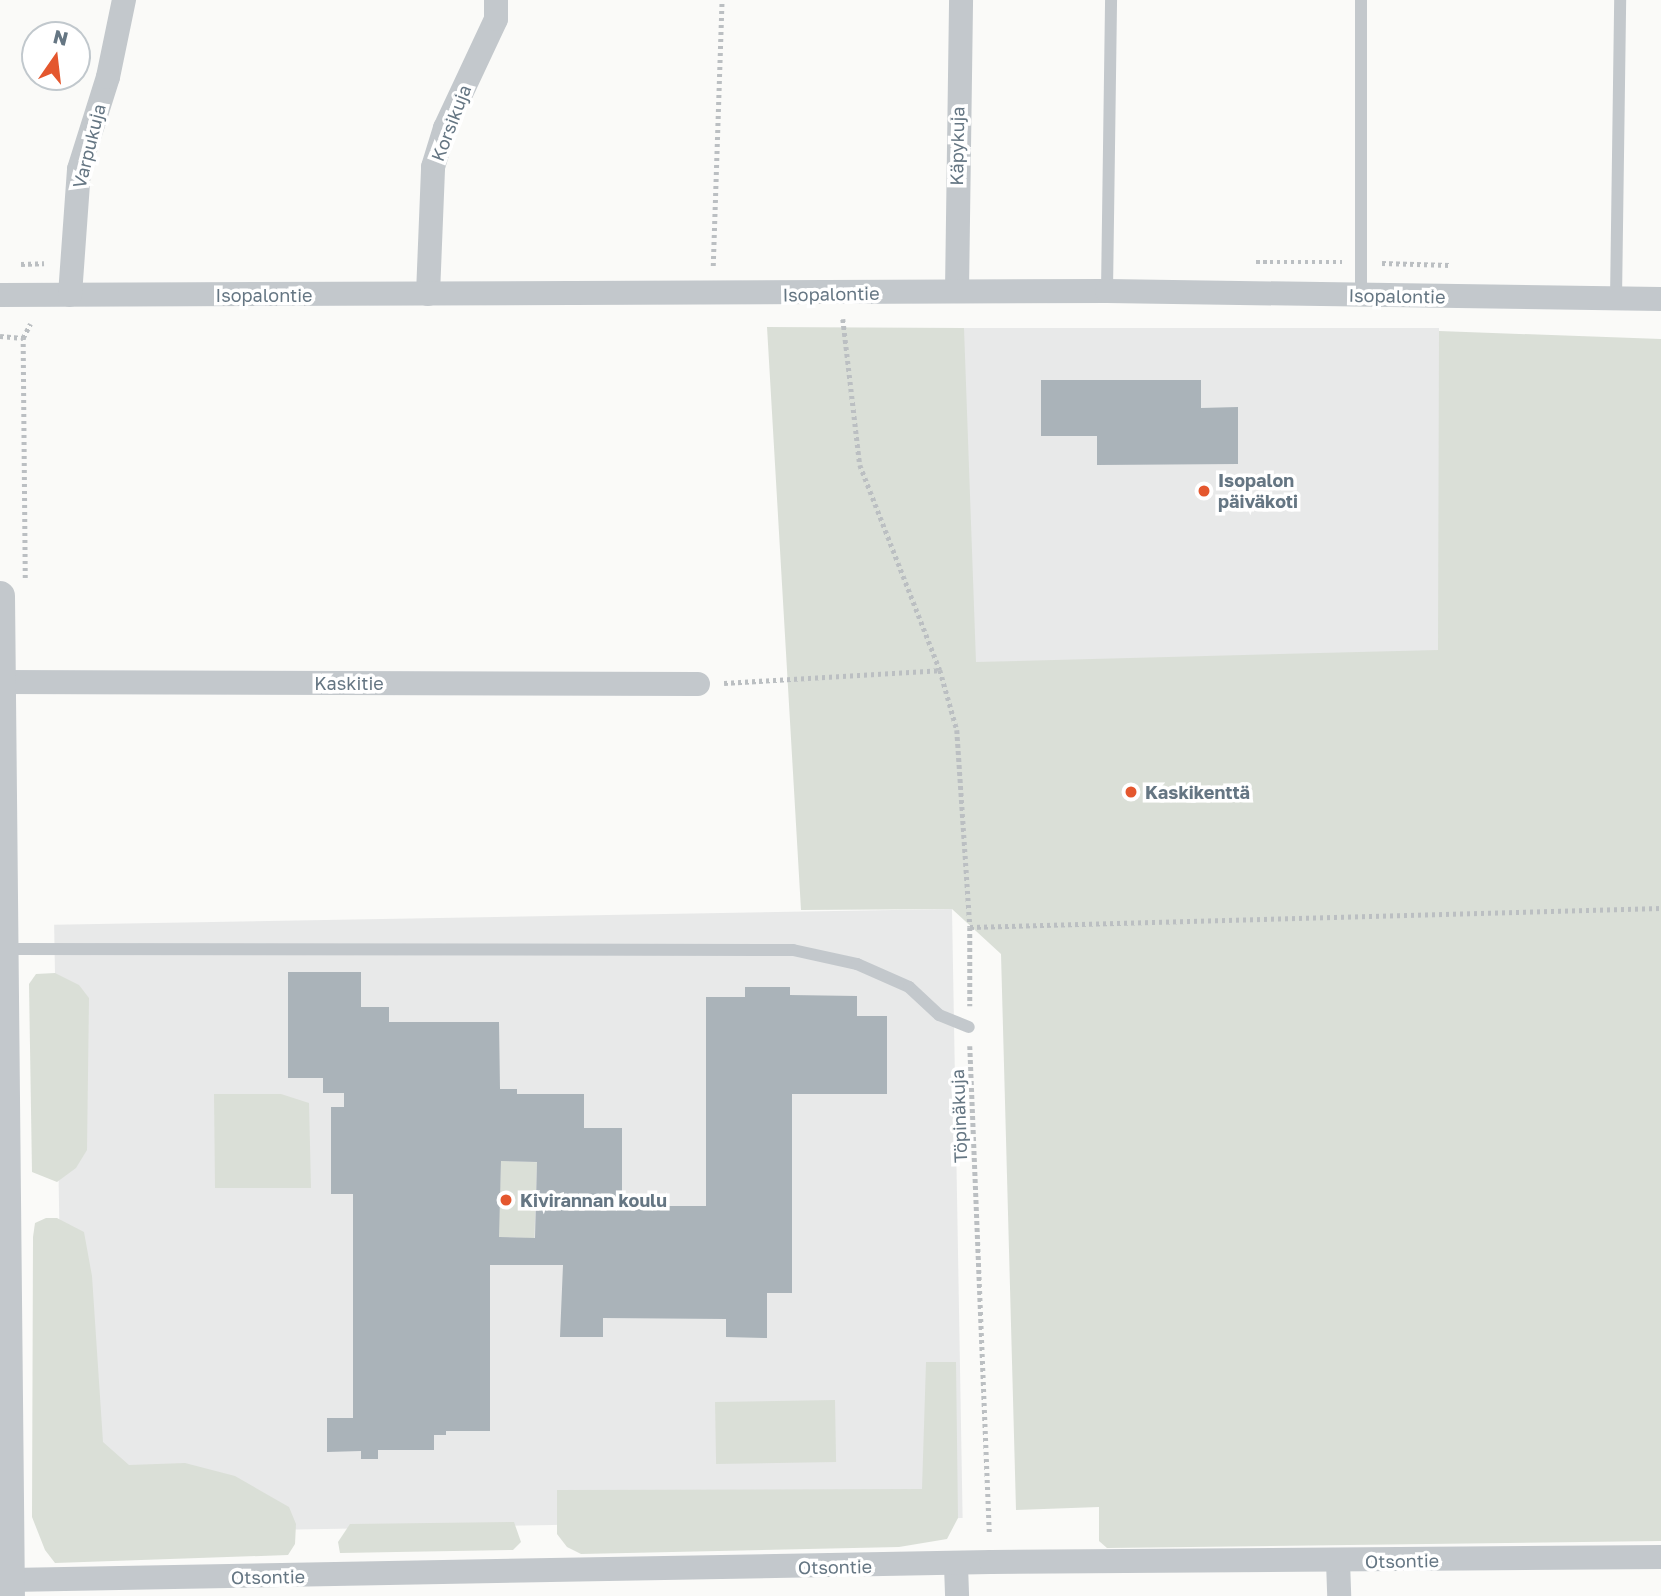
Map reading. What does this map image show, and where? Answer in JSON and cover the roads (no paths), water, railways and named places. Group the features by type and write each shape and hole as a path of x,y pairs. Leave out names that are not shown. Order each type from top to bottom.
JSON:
{"street":[{"name":"Varpukuja","path":"70,295 79,169 108,77 124,0"},
{"name":"Korsikuja","path":"428,294 433,167 445,128 496,19 496,0"},
{"name":"Käpykuja","path":"957,291 961,0"},
{"name":"Isopalontie","path":"0,295 1107,291 1661,299"},
{"path":"0,596 4,949 4,1441 10,1588"},
{"name":"Kaskitie","path":"0,682 698,684"},
{"name":"Otsontie","path":"10,1588 991,1562 1338,1562 1661,1557"},
{"path":"1338,1562 1339,1596"},
{"path":"956,1564 957,1596"}],"lane":[{"path":"1107,291 1111,0"},
{"path":"1361,0 1361,296"},
{"path":"1616,299 1620,0"},
{"path":"4,949 793,950 857,964 909,987 939,1015 970,1027"}],"place":[{"name":"Isopalon päiväkoti","path":"1204,491"},
{"name":"Kaskikenttä","path":"1131,792"},
{"name":"Kivirannan koulu","path":"506,1200"}]}
